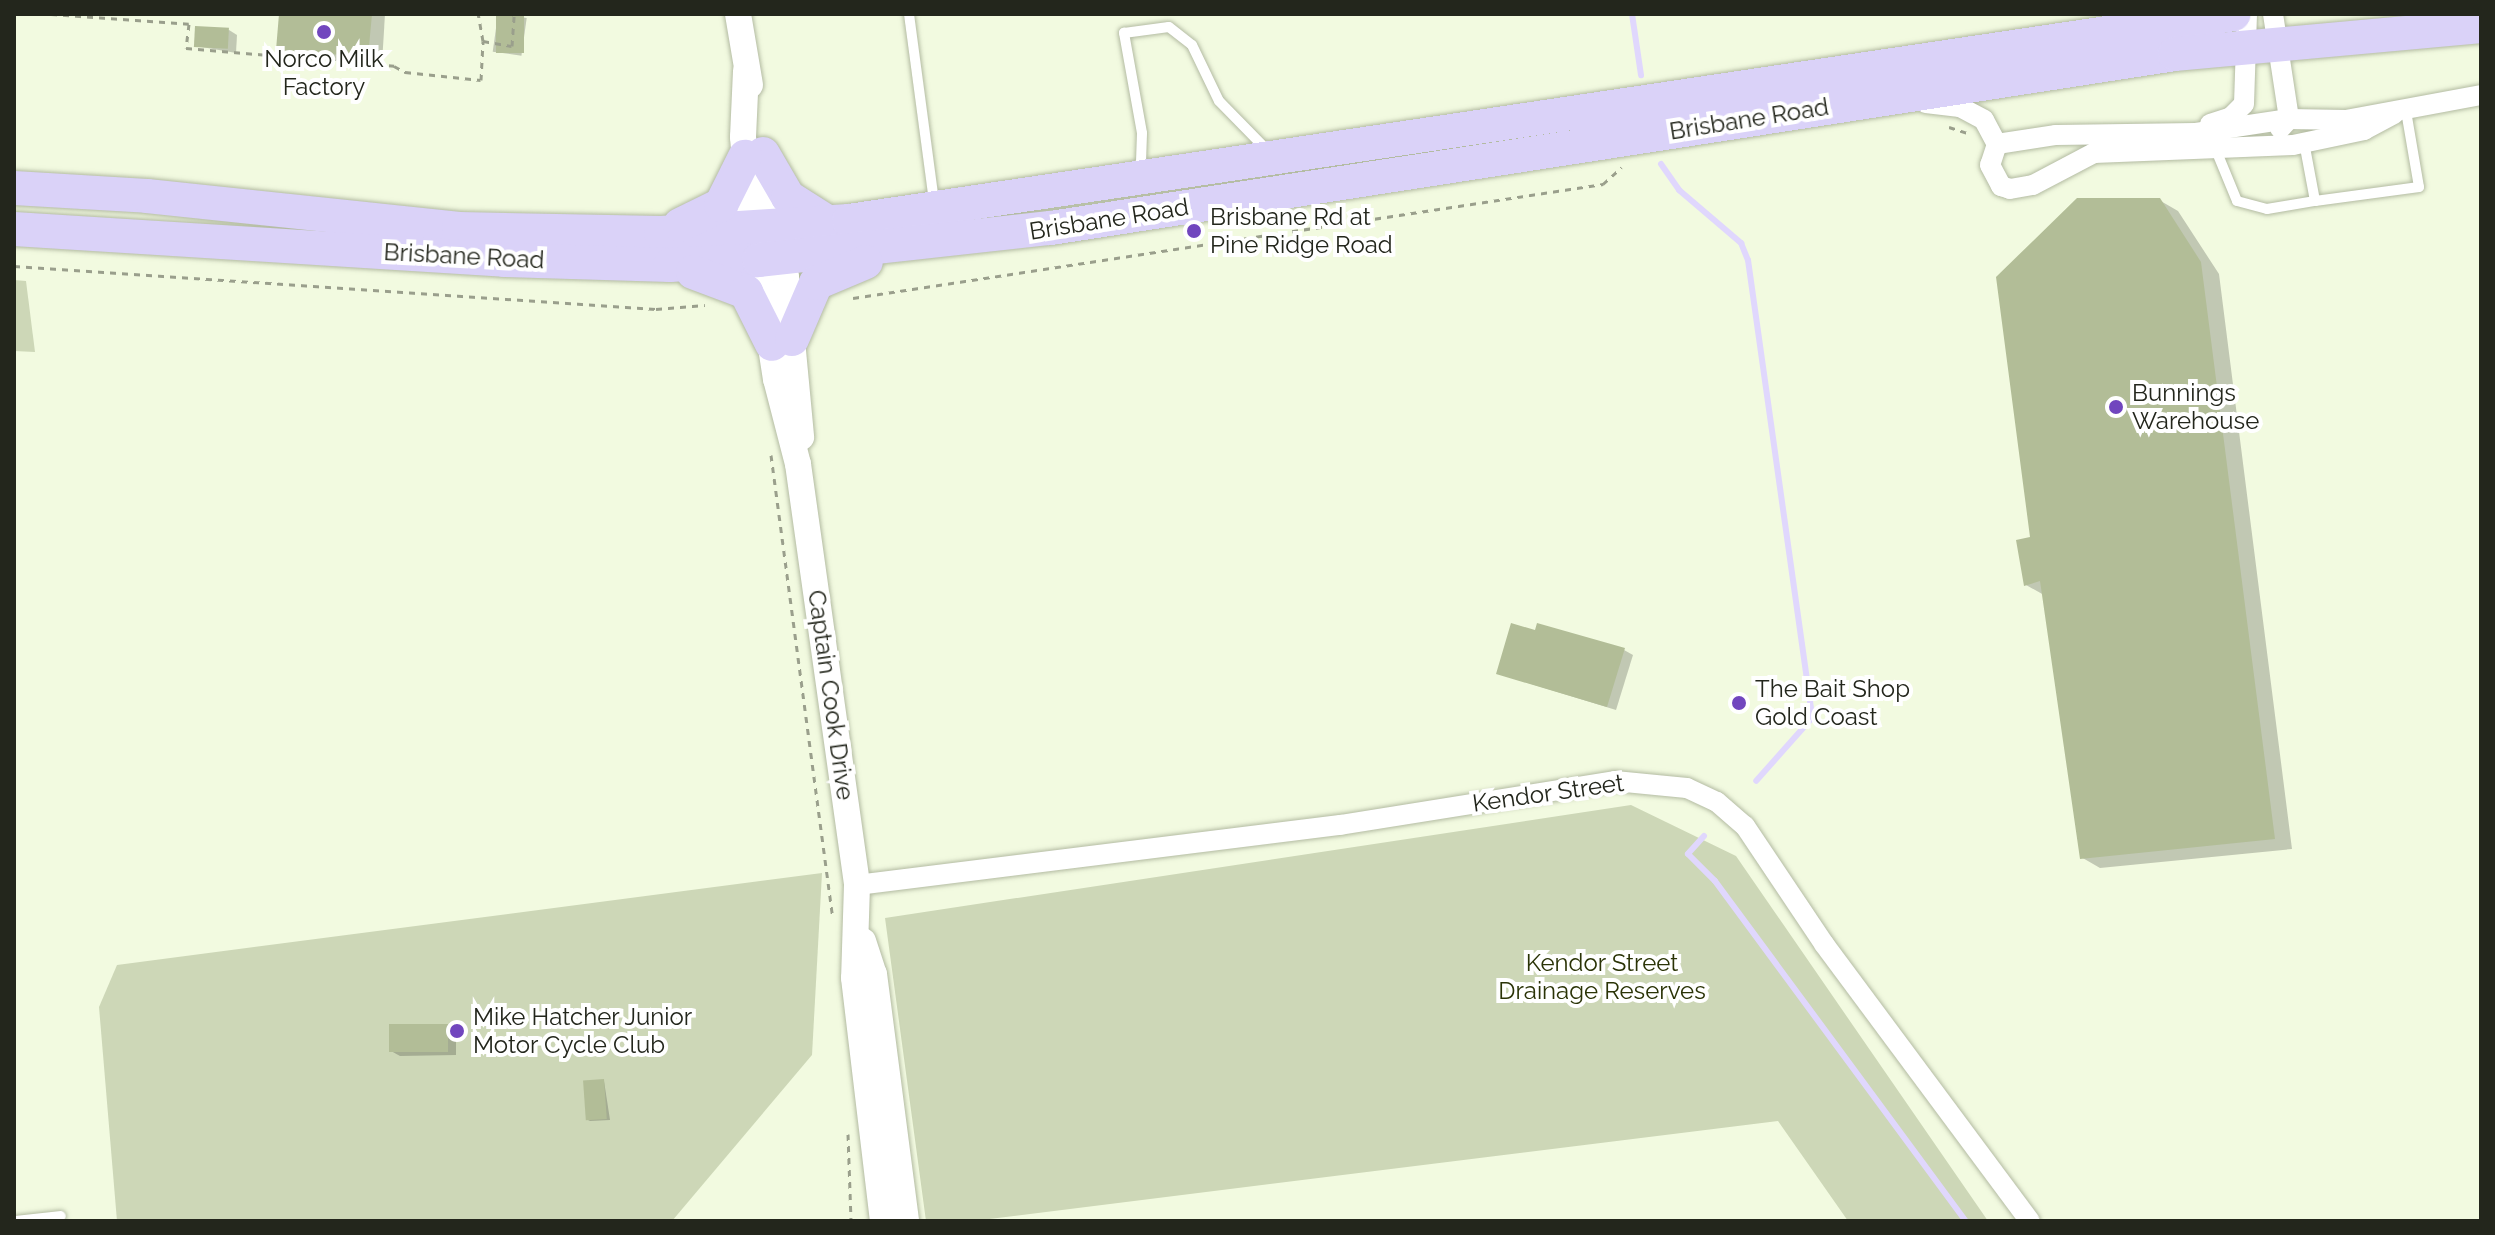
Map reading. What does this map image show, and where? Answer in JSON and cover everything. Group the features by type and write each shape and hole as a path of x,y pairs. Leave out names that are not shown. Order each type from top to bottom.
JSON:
{"highway":[{"name":"Brisbane Road","path":"14,229 481,259 670,265 767,243 829,223 935,212 2234,14"},
{"name":"Brisbane Road","path":"14,188 147,196 459,229 661,233 767,243 920,246 1879,99 2262,29 2481,26"},
{"path":"661,233 721,205 754,155 788,197 829,223"},
{"path":"670,265 738,287 782,342 822,278 920,246"}],"street":[{"name":"Captain Cook Drive","path":"738,14 754,155 782,342 802,427 798,464 857,885 845,924 889,1220"},
{"path":"2262,29 2289,119"},
{"path":"1997,144 2016,138 2163,130 2221,121 2239,111 2246,95 2262,29"},
{"path":"2163,130 2196,133 2289,119 2326,121 2400,112 2481,95"},
{"path":"1879,99 1973,112 1997,144"},
{"path":"1997,144 1990,165 2001,186 2010,189 2033,185 2094,153 2216,150 2304,142 2364,130 2400,112"},
{"path":"2254,148 2289,119"},
{"name":"Kendor Street","path":"857,885 1340,825 1615,781 1687,788 1717,802 1745,826 1833,956 2030,1221"}],"lane":[{"path":"909,14 935,212"},
{"path":"1124,183 1141,162 1142,133 1124,33 1169,27 1192,45 1219,101 1275,159"},
{"path":"2216,150 2237,201 2267,209 2419,187 2400,112"},
{"path":"2304,142 2315,201"},
{"path":"16,1221 61,1216"}],"path":[{"path":"51,14 189,24 186,48 394,66 405,72 481,80 483,41 478,14"},
{"path":"483,41 512,46 514,14"},
{"path":"770,446 845,924"},
{"path":"847,1120 851,1221"}],"green space":[{"path":"14,280 26,281 35,352 14,351"},
{"name":"Kendor Street Drainage Reserves","path":"1631,805 1736,856 1988,1221 1848,1221 1778,1121 973,1221 926,1221 885,918"},
{"name":"Mike Hatcher Junior Motor Cycle Club","path":"822,873 812,1055 672,1221 117,1221 99,1007 117,965"}],"building":[{"name":"Norco Milk Factory","path":"279,14 372,14 368,57 276,50"},
{"path":"496,14 524,14 524,53 496,53"},
{"path":"195,26 229,28 228,49 194,47"},
{"name":"Bunnings Warehouse","path":"2077,198 2160,198 2201,262 2275,839 2080,859 2040,581 2024,586 2016,540 2030,537 1996,277"},
{"path":"1511,623 1535,630 1537,623 1625,648 1607,707 1496,674"},
{"path":"389,1024 448,1024 448,1052 389,1052"},
{"path":"604,1079 607,1119 586,1120 583,1080"}],"waterway":[{"path":"1632,14 1641,75"},
{"path":"1661,164 1679,190 1741,243 1748,260 1812,718 1756,781"},
{"path":"1704,836 1688,854 1715,881 1966,1221"}],"place":[{"name":"Norco Milk Factory","path":"324,32"},
{"name":"Brisbane Rd at Pine Ridge Road","path":"1194,231"},
{"name":"Bunnings Warehouse","path":"2116,407"},
{"name":"The Bait Shop Gold Coast","path":"1739,703"},
{"name":"Mike Hatcher Junior Motor Cycle Club","path":"457,1031"}]}
